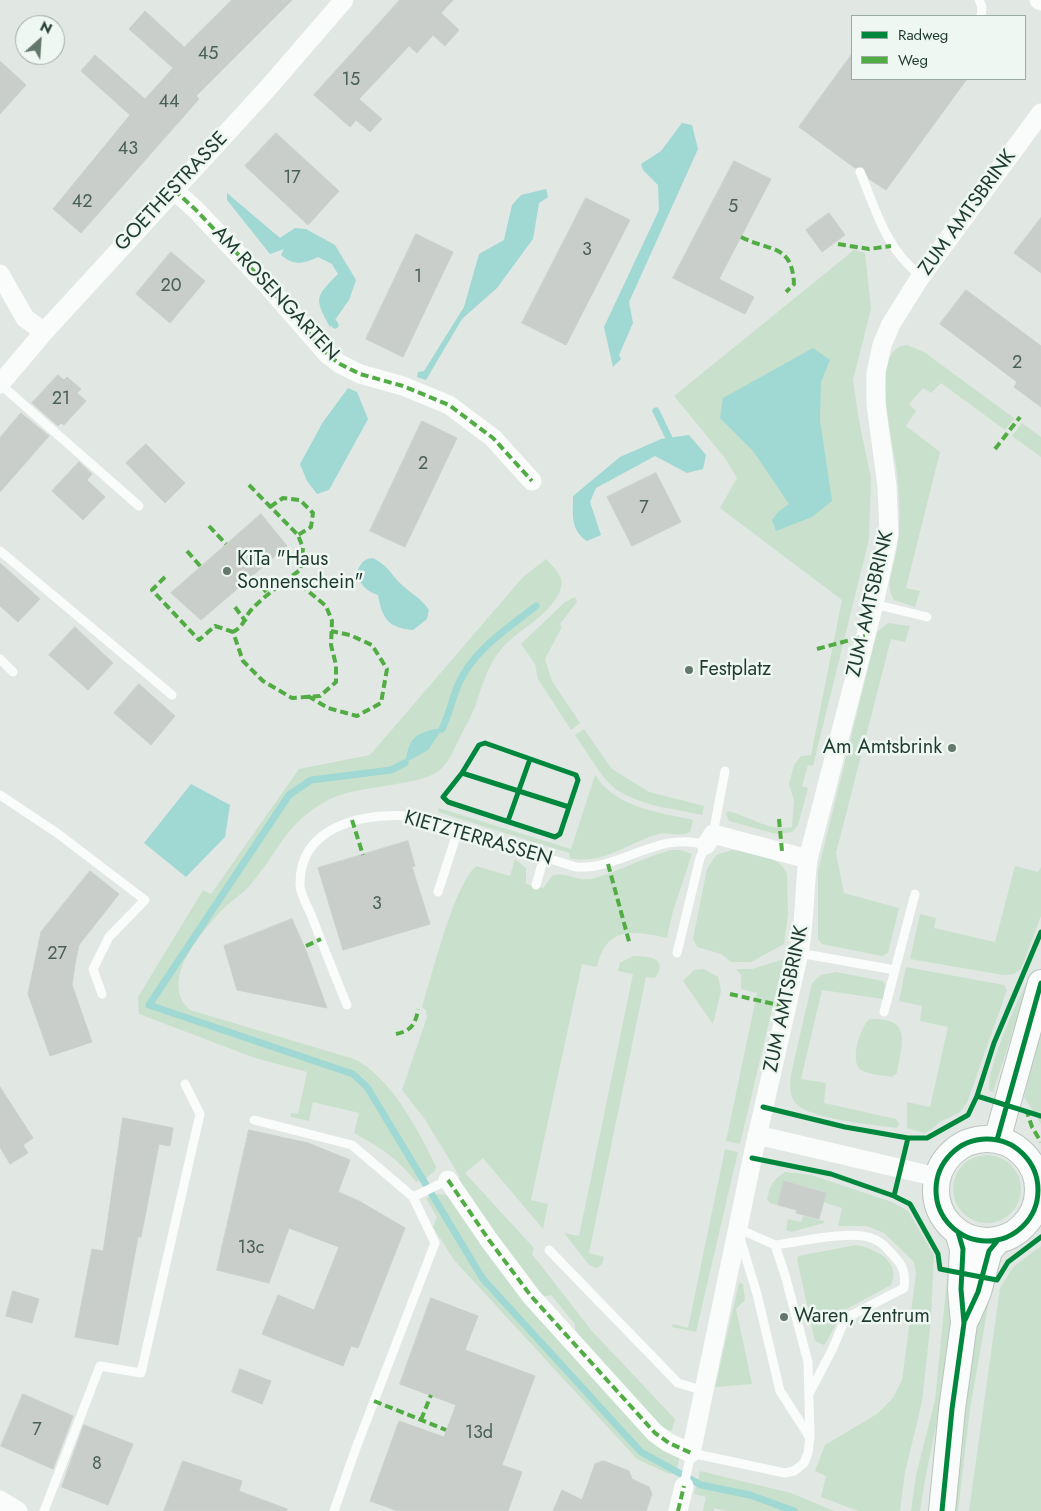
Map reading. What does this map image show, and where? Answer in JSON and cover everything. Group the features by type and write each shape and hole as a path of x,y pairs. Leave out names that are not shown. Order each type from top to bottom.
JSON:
{"street":[{"name":"GOETHESTRASSE","path":"0,384 44,332 268,88 344,0"},
{"name":"ZUM AMTSBRINK","path":"678,1511 757,1135 799,953 805,922 808,859 874,604 887,542 889,516 876,404 876,373 882,345 892,324 921,276 1041,113"},
{"name":"AM ROSENGARTEN","path":"174,190 203,216 327,354 340,364 360,374 403,386 449,405 493,438 532,481"},
{"path":"0,274 25,318 44,332"},
{"name":"KIETZTERRASSEN","path":"709,839 808,859"},
{"path":"998,1140 1041,983"},
{"path":"757,1135 937,1177"},
{"path":"985,1139 998,1140 1020,1151 1035,1172 1039,1185 1038,1196 1035,1216 1016,1232 998,1240 984,1241 970,1238 958,1232 946,1222 939,1208 936,1193 937,1177 950,1155 960,1146 985,1139"},
{"path":"442,1183 537,1302 655,1433 669,1443 688,1469"},
{"path":"942,1511 952,1409 964,1323 961,1289 963,1249 958,1232"},
{"path":"964,1323 978,1292 989,1251 998,1240"},
{"path":"0,1500 18,1511"}],"lane":[{"path":"979,0 982,7 981,15"},
{"path":"860,172 891,246 903,261 921,276"},
{"path":"0,384 139,506"},
{"path":"0,551 172,695"},
{"path":"874,604 927,617"},
{"path":"0,659 13,672"},
{"path":"677,952 698,867 709,839 725,771"},
{"path":"0,795 57,833 145,900 109,937 93,969 102,994"},
{"name":"KIETZTERRASSEN","path":"347,1005 300,886 303,861 311,846 331,830 352,820 384,814 410,816 576,867 590,868 608,864 654,845 709,839"},
{"path":"438,892 458,830"},
{"path":"536,885 544,857"},
{"path":"884,1012 914,894"},
{"path":"799,953 895,970"},
{"path":"44,1511 100,1366 141,1373 200,1114 185,1084"},
{"path":"254,1120 352,1145 417,1195 436,1243 356,1448 334,1511"},
{"path":"417,1195 442,1183"},
{"path":"737,1228 775,1245 855,1235 872,1238 887,1248 902,1264 905,1277 904,1288 850,1316 843,1324 832,1350 809,1393"},
{"path":"737,1228 757,1294 780,1391 810,1437"},
{"path":"688,1469 785,1473 794,1471 804,1463 810,1437 808,1362 775,1245"},
{"path":"549,1250 678,1383 704,1391"}],"green space":[{"path":"854,250 865,253 871,309 853,380 859,421 871,478 869,539 813,766 808,765 802,786 808,788 798,825 792,832 776,834 729,821 726,814 728,811 775,827 792,827 794,800 789,784 794,765 801,756 811,755 842,600 720,508 737,478 725,458 674,396"},
{"path":"907,345 924,352 1014,418 1005,430 941,383 931,393 923,388 909,404 916,411 906,426 940,452 906,588 920,591 915,607 894,600 890,591 897,551 900,514 896,465 888,417 886,377 888,361 895,350"},
{"path":"1022,423 1041,437 1041,457 1012,436"},
{"path":"546,559 561,577 560,591 548,609 506,644 495,658 485,678 473,711 443,767 431,776 418,780 341,795 328,800 302,818 285,837 262,871 248,887 223,909 201,934 185,960 180,973 178,986 181,999 190,1010 354,1059 380,1078 402,1106 421,1137 436,1167 435,1171 426,1178 416,1182 388,1154 354,1133 359,1113 313,1102 309,1121 291,1117 291,1113 298,1114 307,1072 255,1058 139,1014 138,997 203,890 211,894 299,769 370,755 523,577"},
{"path":"575,597 577,602 560,624 562,627 545,659 552,681 580,723 571,730 538,679 535,664 521,644 565,602"},
{"path":"888,623 910,626 905,642 891,639 836,853 844,893 899,908 888,953 882,956 822,944 818,939 818,871 877,632"},
{"path":"584,729 612,769 649,792 704,806 702,815 638,800 615,788 602,775 575,735"},
{"path":"595,775 614,795 626,802 653,811 693,820 690,832 683,834 659,834 604,856 582,860 570,858 569,853 438,812 439,808 571,849"},
{"path":"672,850 680,850 692,854 673,911 667,938 633,933 623,934 607,944 601,953 597,967 582,964 531,1200 548,1204 543,1229 483,1158 465,1173 534,1248 532,1254 592,1331 675,1419 672,1430 667,1431 660,1428 575,1334 575,1324 551,1295 542,1297 456,1180 460,1177 424,1118 402,1090 427,1017 426,1010 422,1007 444,932 459,892 476,866 510,876 515,859 526,868 526,884 543,888 553,875 558,874 589,879 605,875"},
{"path":"732,850 755,853 771,859 784,868 787,874 788,915 784,944 751,962 731,962 721,954 697,947 693,939 707,869 716,855"},
{"path":"1015,866 1038,872 1041,867 1041,916 1021,969 1014,974 1003,975 910,959 920,914 936,918 934,928 995,942"},
{"path":"633,956 655,959 660,966 655,978 646,977 589,1253 604,1257 602,1264 597,1268 590,1266 564,1233 579,1236 633,974 618,971 620,963"},
{"path":"784,959 740,1144 726,1141 757,993 741,989 741,975 736,969 752,969"},
{"path":"906,967 1004,985 1007,990 967,1103 960,1112 924,1133 907,1128 907,1102 930,1107 948,1027 920,1021 922,1006 899,1001"},
{"path":"704,969 718,977 721,991 713,1024 683,981 694,970"},
{"path":"1033,970 993,1092 990,1091 990,1081 998,1049"},
{"path":"836,972 883,981 885,985 883,999 822,990 801,1079 826,1083 824,1103 896,1119 899,1124 897,1128 825,1117 800,1107 792,1098 790,1088 791,1074 812,983 821,975"},
{"path":"870,1019 893,1023 902,1034 897,1073 892,1077 868,1073 861,1070 858,1066 856,1060 857,1044 866,1023"},
{"path":"1041,1029 1041,1124 1024,1097"},
{"path":"725,1149 738,1152 696,1332 672,1327 673,1324 688,1328"},
{"path":"980,1155 994,1155 1006,1160 1016,1170 1021,1182 1021,1196 1016,1208 1006,1218 994,1223 980,1223 968,1218 958,1208 953,1196 953,1182 958,1170 968,1160"},
{"path":"785,1172 811,1175 892,1202 908,1211 934,1255 931,1319 922,1402 905,1472 900,1511 858,1511 821,1497 826,1476 815,1471 825,1445 877,1414 893,1398 902,1380 916,1274 914,1262 884,1233 867,1226 838,1226 842,1208 823,1202 825,1192 784,1181 778,1205 770,1203 767,1199 771,1187 775,1180"},
{"path":"438,1194 446,1195 453,1200 528,1302 656,1446 680,1455 676,1474 669,1474 637,1459 454,1260 433,1227 437,1217 426,1198"},
{"path":"803,1216 824,1221 824,1223 791,1232 786,1230 788,1219 801,1222"},
{"path":"856,1245 871,1249 890,1263 893,1269 891,1285 843,1311 824,1345 815,1341 797,1259 798,1256"},
{"path":"1041,1246 1041,1511 969,1511 1000,1288 1013,1267"},
{"path":"947,1279 954,1280 950,1347 943,1396 926,1472 920,1511 911,1511 916,1475 935,1400"},
{"path":"739,1283 743,1284 745,1300 736,1309 752,1384 715,1387"},
{"path":"985,1287 991,1289 970,1409 958,1511 954,1511 963,1407"},
{"path":"700,1471 791,1493 834,1511 726,1511 714,1508 714,1511 703,1511 706,1497 694,1494"}],"water":[{"path":"682,123 692,125 698,149 629,302 633,323 619,355 621,359 613,367 604,327 659,210 658,185 643,170 641,164 661,151"},
{"path":"546,189 548,197 539,203 533,239 497,288 462,319 426,380 417,377 418,372 424,371 464,307 479,254 504,240 512,205 521,195"},
{"path":"227,193 280,238 295,228 306,229 335,245 356,280 349,300 330,327 321,310 319,298 321,293 338,274 332,264 318,257 299,263 290,261 281,255 284,249 270,254 227,200"},
{"path":"813,348 830,360 821,382 820,420 832,501 812,517 776,531 772,520 778,512 789,504 753,451 720,418 723,398"},
{"path":"348,388 357,392 368,419 329,490 317,494 307,481 300,464 323,422"},
{"path":"689,435 706,455 703,469 687,473 655,456 596,488 590,502 601,535 587,541 582,537 575,527 573,496 620,457 661,439"},
{"path":"373,558 387,568 429,610 427,619 413,630 398,627 388,621 382,610 378,595 370,592 360,581 357,572 360,566 365,560"},
{"path":"435,729 442,729 428,750 405,763 410,744 416,736"},
{"path":"191,784 230,805 225,837 186,877 144,843"}],"building":[{"path":"232,0 292,0 196,96 199,99 81,233 53,209 130,115 81,71 95,55 145,99 173,68 129,29 145,11 184,47"},
{"path":"400,0 453,0 441,13 459,30 445,46 433,35 417,53 409,46 359,99 382,119 370,132 356,120 350,127 314,95"},
{"path":"851,55 851,80 966,80 886,190 869,179 863,167 855,168 799,127"},
{"path":"0,61 26,85 0,114"},
{"path":"276,133 339,191 308,225 245,166"},
{"path":"734,161 771,179 719,279 754,297 745,314 673,278"},
{"path":"586,198 630,220 566,345 522,323"},
{"path":"829,213 845,235 822,252 806,230"},
{"path":"1041,218 1041,273 1014,253"},
{"path":"416,234 453,252 403,357 366,339"},
{"path":"171,252 205,281 170,323 136,294"},
{"path":"966,290 1041,346 1041,407 1014,387 1017,382 940,324"},
{"path":"58,375 64,380 67,377 81,389 77,393 86,401 64,425 61,423 58,426 32,403"},
{"path":"21,413 49,436 0,492 0,438"},
{"path":"422,421 457,438 405,547 370,531"},
{"path":"146,444 185,483 165,503 126,463"},
{"path":"79,462 92,474 87,480 105,497 83,520 52,491"},
{"path":"656,473 681,522 632,546 607,497"},
{"name":"KiTa \"Haus Sonnenschein\"","path":"261,514 287,546 201,620 171,593"},
{"path":"0,563 40,599 18,622 0,606"},
{"path":"75,627 113,663 88,690 49,655"},
{"path":"139,684 175,716 151,745 114,713"},
{"path":"408,841 415,866 412,867 430,924 343,950 318,868"},
{"path":"90,871 119,894 79,945 75,964 72,985 92,1042 50,1056 28,994 41,932"},
{"path":"292,919 307,953 327,1008 237,990 224,946"},
{"path":"0,1087 33,1138 23,1145 28,1153 10,1164 0,1147"},
{"path":"123,1118 173,1128 170,1146 159,1144 141,1237 138,1237 118,1345 75,1337 92,1249 103,1251"},
{"path":"249,1130 308,1143 350,1160 338,1192 359,1201 405,1228 358,1348 351,1346 343,1366 262,1334 278,1295 314,1310 339,1247 289,1228 269,1283 217,1270"},
{"path":"784,1181 826,1193 819,1219 796,1213 797,1210 778,1205"},
{"path":"13,1291 39,1299 32,1323 6,1316"},
{"path":"431,1298 478,1316 465,1350 535,1376 502,1465 522,1472 508,1511 398,1511 370,1501 399,1421 444,1437 456,1405 400,1384"},
{"path":"240,1369 271,1381 262,1404 232,1392"},
{"path":"23,1394 73,1416 53,1469 1,1446"},
{"path":"84,1425 133,1444 108,1505 62,1487"},
{"path":"183,1461 242,1481 239,1491 287,1509 287,1511 164,1511"},
{"path":"604,1461 629,1471 632,1479 649,1487 652,1494 646,1511 553,1511 562,1490 582,1500 595,1464"}],"waterway":[{"path":"656,411 669,438"},
{"path":"442,729 458,685 472,661 492,641 536,606"},
{"path":"405,763 391,770 311,780 289,795 149,1005 353,1074 367,1087 483,1279 641,1452 701,1485 750,1495 794,1511"}],"marked path":[{"path":"174,190 196,210 267,285 327,354 340,364 360,374 403,386 449,405 493,438 532,481"},
{"path":"741,237 778,251 789,261 794,284 786,292"},
{"path":"838,244 869,249 891,246"},
{"path":"995,449 1020,417"},
{"path":"249,485 298,535 303,548 301,569 257,604 249,612 240,627 233,632 243,661 263,681 292,698 320,696 336,682 336,665 331,645 332,621 326,606 291,577"},
{"path":"270,507 283,498 300,500 313,513 311,527 298,535"},
{"path":"209,526 226,544"},
{"path":"187,551 201,567"},
{"path":"165,577 152,590 199,640 215,626 233,632"},
{"path":"261,586 269,595"},
{"path":"235,607 246,622"},
{"path":"308,696 328,708 357,716 381,703 387,669 372,645 350,635 331,631"},
{"path":"817,649 865,636"},
{"path":"779,819 782,851"},
{"path":"352,820 363,855"},
{"path":"608,864 630,945"},
{"path":"306,946 321,939"},
{"path":"730,994 787,1007"},
{"path":"396,1034 412,1026 418,1009"},
{"path":"1024,1111 1027,1112 1032,1127 1041,1142"},
{"path":"448,1180 489,1240 531,1296 655,1433 669,1443 691,1453"},
{"path":"421,1420 431,1395"},
{"path":"374,1401 446,1430"},
{"path":"678,1511 684,1486"}],"cycle path":[{"path":"485,743 576,775 578,780 560,834 555,837 448,802 443,797 462,773 479,745 485,743"},
{"path":"508,821 530,759"},
{"path":"462,773 569,807"},
{"path":"977,1096 994,1043 1041,932"},
{"path":"997,1140 1041,983"},
{"path":"1041,1116 977,1096 968,1115 927,1138 908,1138 894,1196 910,1204 938,1254 940,1269 997,1280 1008,1262 1041,1237"},
{"path":"763,1107 845,1127 908,1138"},
{"path":"987,1139 1006,1143 1023,1154 1034,1171 1038,1190 1034,1209 1023,1226 1006,1237 987,1241 968,1237 951,1226 940,1209 936,1190 940,1171 951,1154 968,1143 987,1139"},
{"path":"752,1158 831,1174 894,1196"},
{"path":"942,1511 952,1409 964,1323 961,1289 963,1249 958,1232"},
{"path":"965,1320 978,1292 989,1251 998,1240"}],"place":[{"name":"KiTa \"Haus Sonnenschein\"","path":"227,571"},
{"name":"Festplatz","path":"689,670"},
{"name":"Am Amtsbrink","path":"952,748"},
{"name":"Waren, Zentrum","path":"784,1317"}]}
